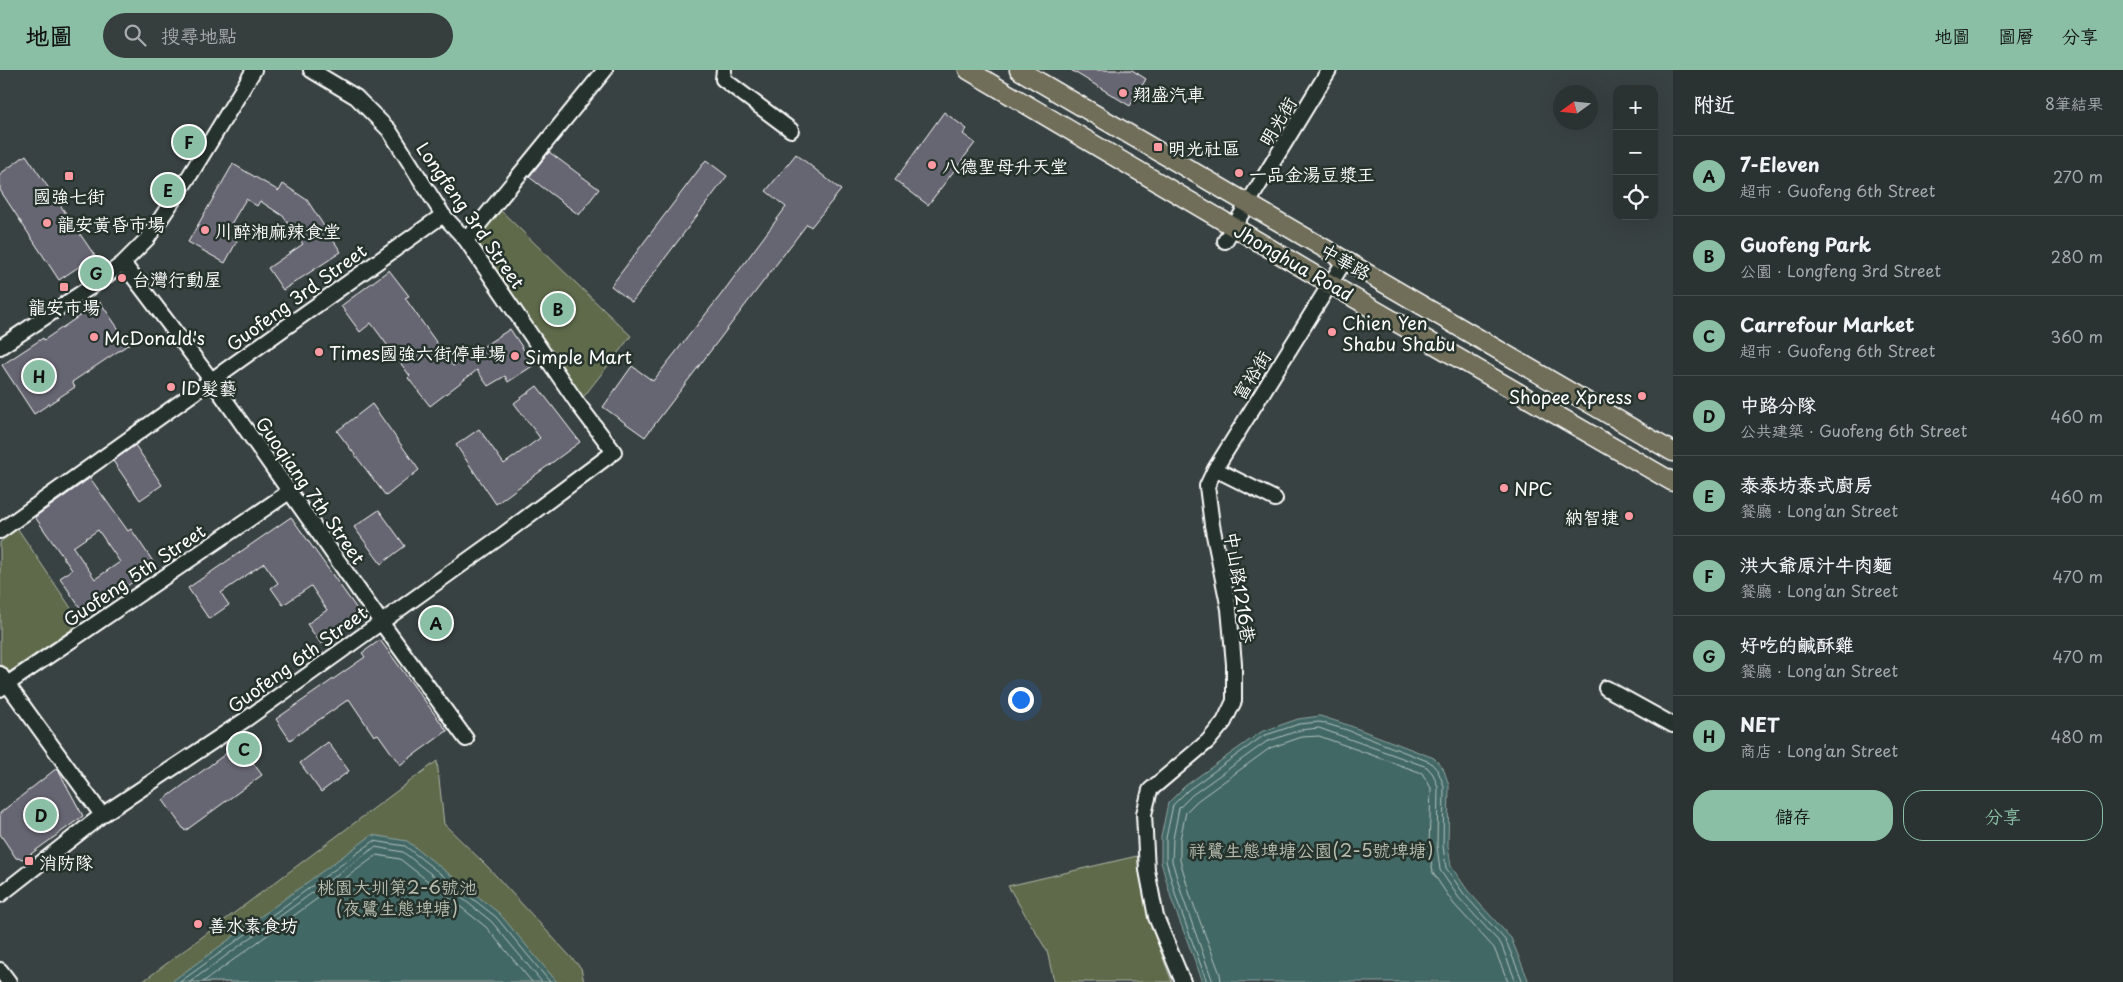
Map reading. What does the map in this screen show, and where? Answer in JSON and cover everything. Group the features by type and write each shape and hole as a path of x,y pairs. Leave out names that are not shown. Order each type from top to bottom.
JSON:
{"main road":[{"name":"Jhonghua Road","path":"968,70 1230,234 1330,284 1673,482"},
{"name":"中華路","path":"1019,70 1673,452"}],"street":[{"path":"0,347 123,264 147,239 190,176 254,70"},
{"name":"Longfeng 3rd Street","path":"311,70 356,97 389,130 443,215 466,240 578,404 614,452"},
{"path":"466,240 605,70"},
{"path":"724,70 723,79 791,130"},
{"name":"明光街","path":"1230,234 1329,70"},
{"name":"Guofeng 3rd Street","path":"0,531 443,215"},
{"name":"富裕街","path":"1211,515 1207,486 1215,469 1344,260"},
{"name":"Guoqiang 7th Street","path":"123,264 212,381 381,622 466,739"},
{"name":"Guofeng 6th Street","path":"0,895 102,815 245,720 614,452"},
{"path":"1215,469 1275,499"},
{"name":"Guofeng 5th Street","path":"2,683 289,492"},
{"name":"中山路1216巷","path":"1183,982 1156,917 1147,870 1144,814 1150,790 1208,741 1224,722 1234,700 1234,664 1229,609 1211,515"},
{"path":"2,683 102,815"},
{"path":"1606,688 1673,725"},
{"path":"0,970 9,982"}],"green space":[{"path":"495,205 631,336 578,404 466,240"},
{"path":"18,529 81,623 6,674 0,665 0,542"},
{"name":"桃園大圳第2-6號池 (夜鷺生態埤塘)","path":"437,761 444,824 486,865 581,968 584,982 142,982"},
{"path":"1137,856 1154,934 1172,982 1054,982 1047,951 1008,886"}],"water":[{"name":"祥鷺生態埤塘公園(2-5號埤塘)","path":"1320,716 1434,758 1443,768 1449,785 1448,846 1451,866 1468,891 1511,938 1529,982 1203,982 1172,901 1161,862 1161,837 1168,803 1185,786 1261,732 1298,719"},
{"name":"桃園大圳第2-6號池 (夜鷺生態埤塘)","path":"372,835 407,841 499,913 557,982 171,982"}],"building":[{"name":"翔盛汽車","path":"1071,70 1132,70 1146,79 1130,106"},
{"name":"八德聖母升天堂","path":"944,112 967,129 963,134 975,143 928,205 895,180"},
{"path":"549,152 599,189 579,215 529,177"},
{"path":"796,154 841,190 811,227 807,224 645,437 603,407 632,366 653,381 720,296 786,207 766,191"},
{"name":"龍安黃昏市場","path":"26,155 95,256 59,280 0,190 0,174"},
{"path":"706,160 727,176 632,302 611,286"},
{"path":"233,164 279,191 283,184 307,200 341,252 283,290 268,268 303,244 283,216 260,201 257,206 246,199 225,234 237,241 225,263 188,242"},
{"path":"389,270 409,296 405,298 453,366 510,329 534,365 508,382 505,376 488,386 477,370 430,406 408,378 410,376 371,323 360,332 341,306"},
{"path":"100,302 129,344 72,382 75,387 34,414 2,365 43,338 44,340"},
{"path":"537,386 580,442 496,504 456,445 479,429 504,464 540,438 514,403"},
{"path":"372,404 419,470 386,496 337,431"},
{"path":"135,445 162,485 140,500 113,461"},
{"path":"90,478 128,531 131,529 156,566 85,615 60,578 72,570 35,517","holes":["98,530 120,562 95,579 73,547"]},
{"path":"379,510 405,546 381,564 354,527"},
{"path":"291,517 362,616 321,644 307,624 327,610 311,586 283,605 271,588 278,583 264,563 221,593 229,605 209,619 188,588"},
{"path":"380,640 447,731 400,765 378,734 374,736 349,699 290,740 276,719 365,657 362,653"},
{"path":"328,742 349,771 321,792 300,763"},
{"path":"239,744 262,775 185,831 163,800"},
{"path":"57,768 83,816 24,859 16,858 0,834 0,813"}],"place":[{"name":"翔盛汽車","path":"1123,93"},
{"name":"洪大爺原汁牛肉麵","path":"189,142"},
{"name":"明光社區","path":"1158,147"},
{"name":"八德聖母升天堂","path":"932,165"},
{"name":"一品金湯豆漿王","path":"1239,173"},
{"name":"國強七街","path":"69,176"},
{"name":"泰泰坊泰式廚房","path":"168,190"},
{"name":"龍安黃昏市場","path":"47,223"},
{"name":"川醉湘麻辣食堂","path":"205,230"},
{"name":"好吃的鹹酥雞","path":"96,273"},
{"name":"台灣行動屋","path":"122,278"},
{"name":"龍安市場","path":"64,287"},
{"name":"Guofeng Park","path":"558,309"},
{"name":"Chien Yen Shabu Shabu","path":"1332,332"},
{"name":"McDonald's","path":"94,337"},
{"name":"Times國強六街停車場","path":"319,352"},
{"name":"Simple Mart","path":"515,356"},
{"name":"NET","path":"39,376"},
{"name":"ID髮藝","path":"171,387"},
{"name":"Shopee Xpress","path":"1642,396"},
{"name":"NPC","path":"1504,488"},
{"name":"納智捷","path":"1629,516"},
{"name":"7-Eleven","path":"436,623"},
{"name":"Carrefour Market","path":"244,749"},
{"name":"中路分隊","path":"41,815"},
{"name":"消防隊","path":"29,861"},
{"name":"善水素食坊","path":"198,924"}]}
